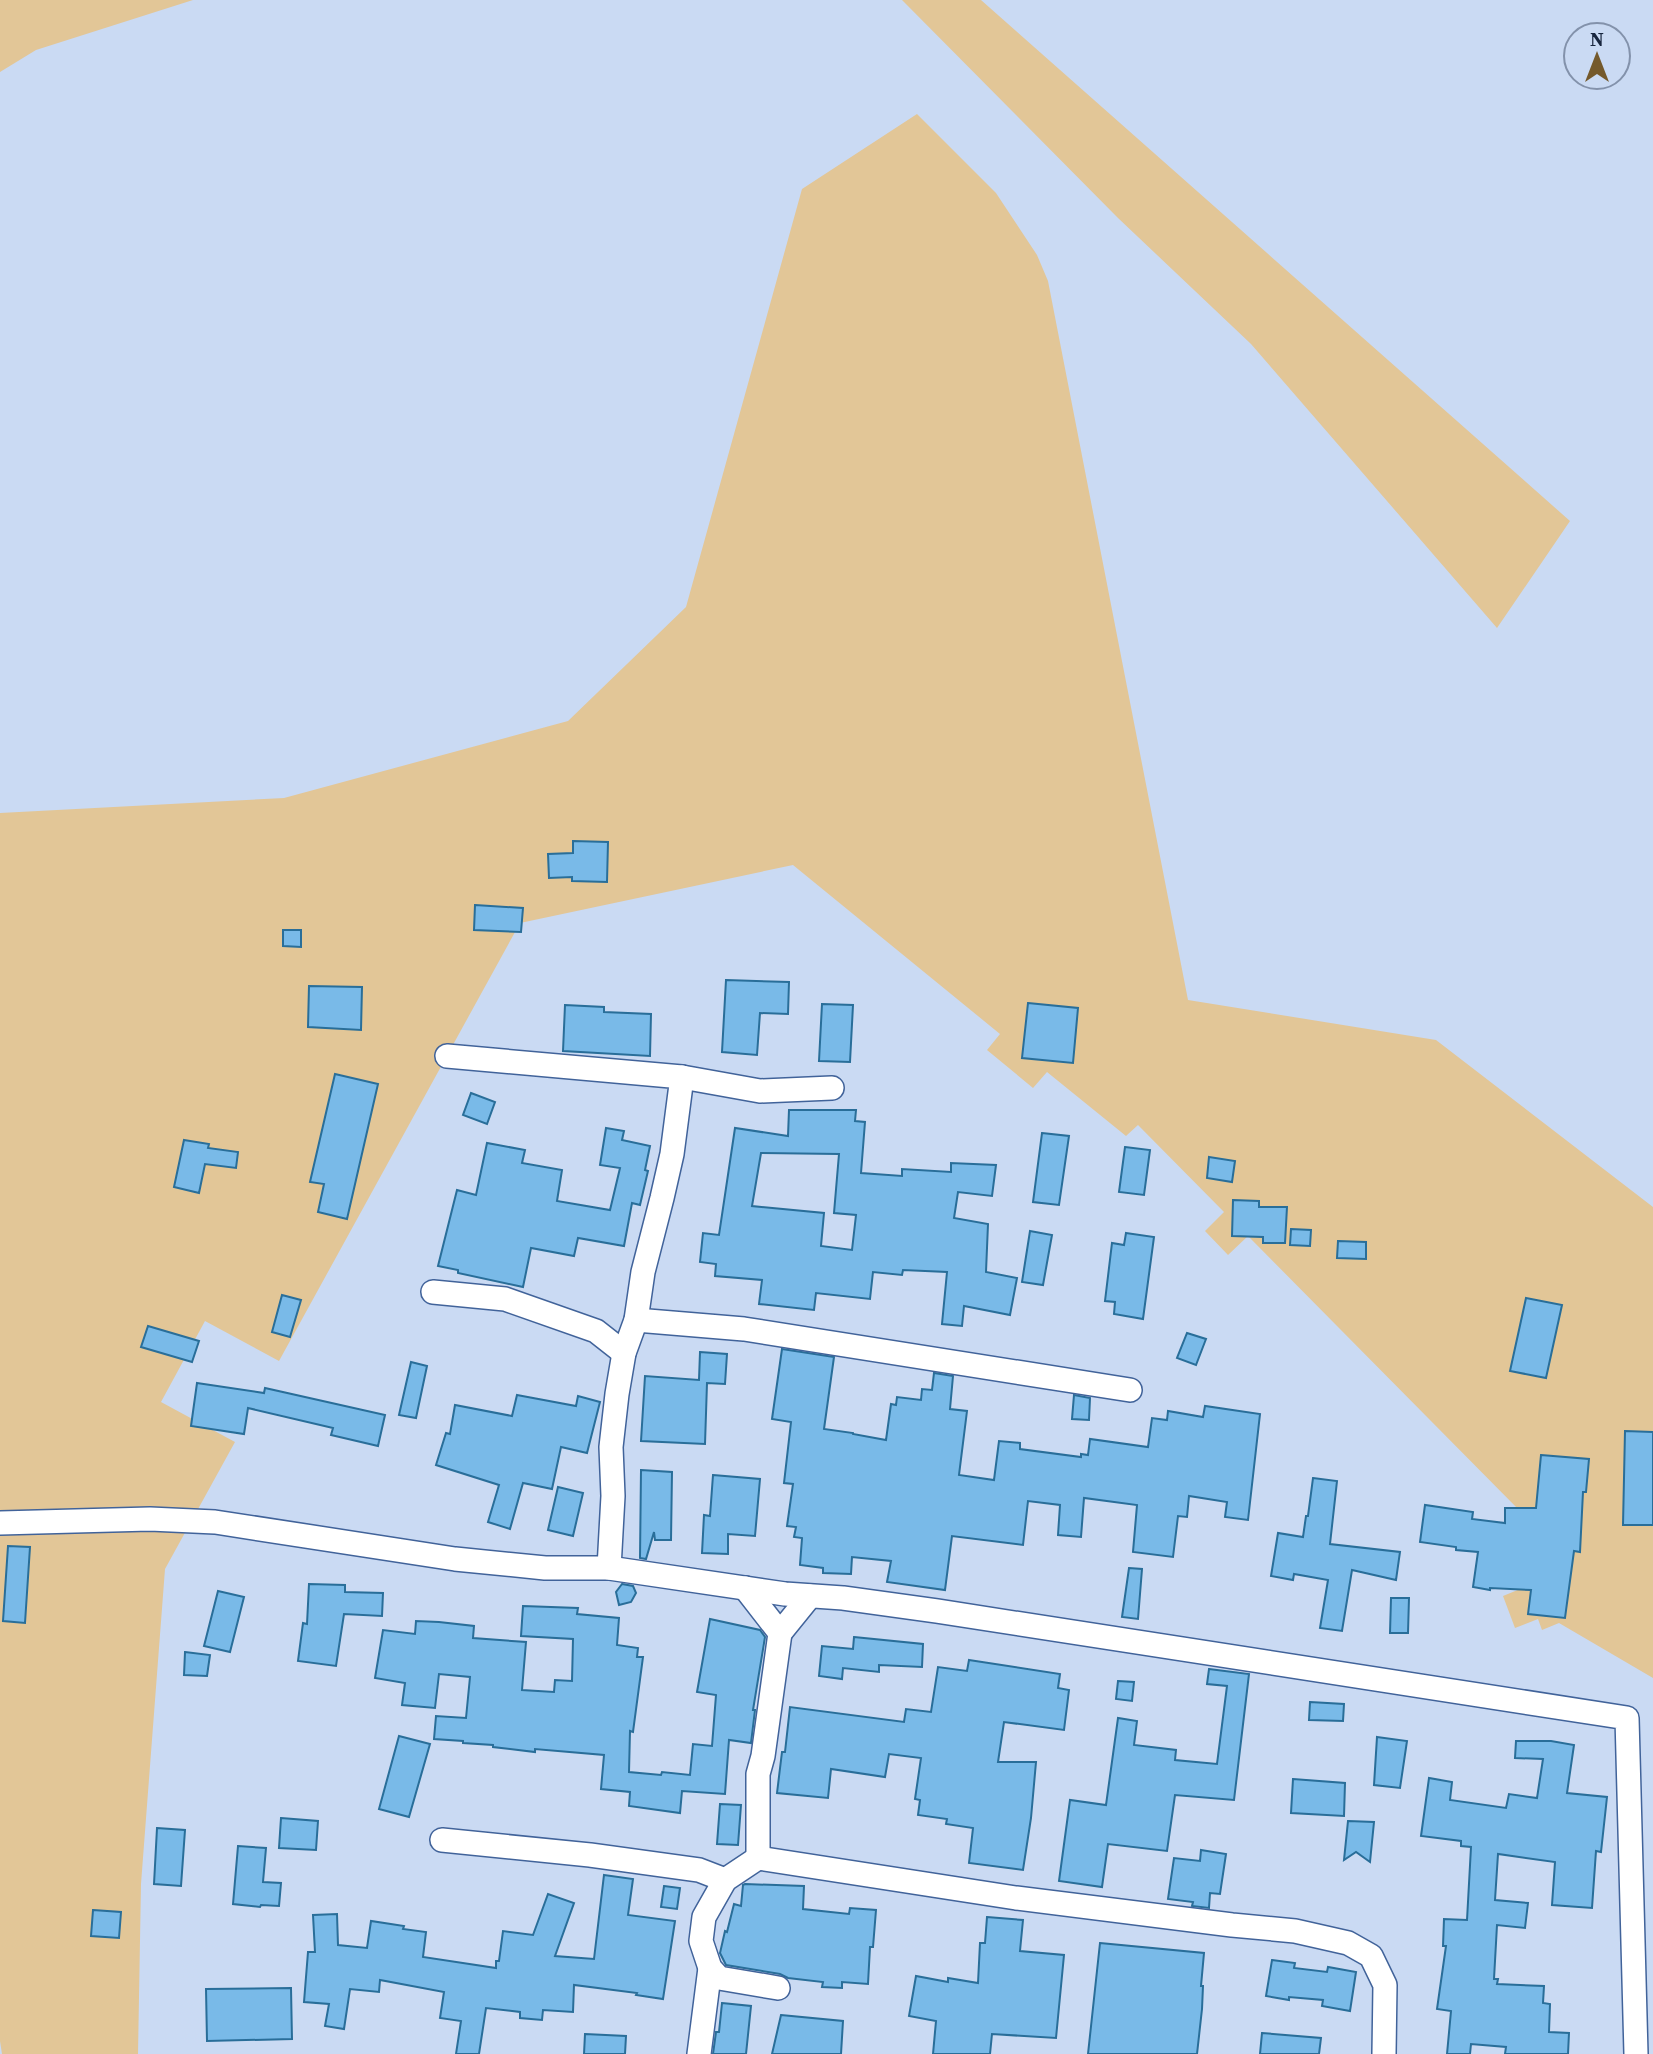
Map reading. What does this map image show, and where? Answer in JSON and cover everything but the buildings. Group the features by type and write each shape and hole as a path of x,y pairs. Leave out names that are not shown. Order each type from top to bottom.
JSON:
{"street":[{"path":"447,1056 682,1077 760,1091 832,1088"},
{"path":"609,1569 613,1496 611,1447 624,1353 636,1320 643,1272 672,1154 682,1077"},
{"path":"433,1292 505,1299 596,1331 624,1353"},
{"path":"636,1320 756,1331 1130,1391"},
{"path":"0,1523 150,1518 215,1522 455,1559 545,1568 609,1569 937,1611 1627,1718 1636,2054"},
{"path":"745,1588 780,1633"},
{"path":"758,1858 758,1774 763,1756 780,1633 810,1596"},
{"path":"442,1840 590,1855 699,1870 725,1880"},
{"path":"778,1989 719,1978 710,1968 701,1941 704,1916 725,1880 758,1858 1016,1898 1295,1931 1349,1943 1371,1956 1385,1985 1384,2054"},
{"path":"699,2054 710,1968"}],"shaded area":[{"path":"0,0 193,0 36,50 0,72"},
{"path":"902,0 981,0 1570,521 1497,628 1251,344 1118,218"},
{"path":"917,114 996,193 1037,255 1048,281 1188,1000 1436,1040 1653,1207 1653,1678 1559,1623 1542,1630 1538,1619 1515,1628 1503,1596 1525,1587 1522,1513 1248,1236 1228,1255 1205,1231 1224,1212 1138,1125 1126,1136 1047,1072 1033,1088 987,1050 1000,1034 793,865 520,923 279,1361 205,1321 161,1402 235,1442 165,1569 141,1884 138,2054 2,2054 0,813 284,798 568,721 686,607 802,189"}]}
